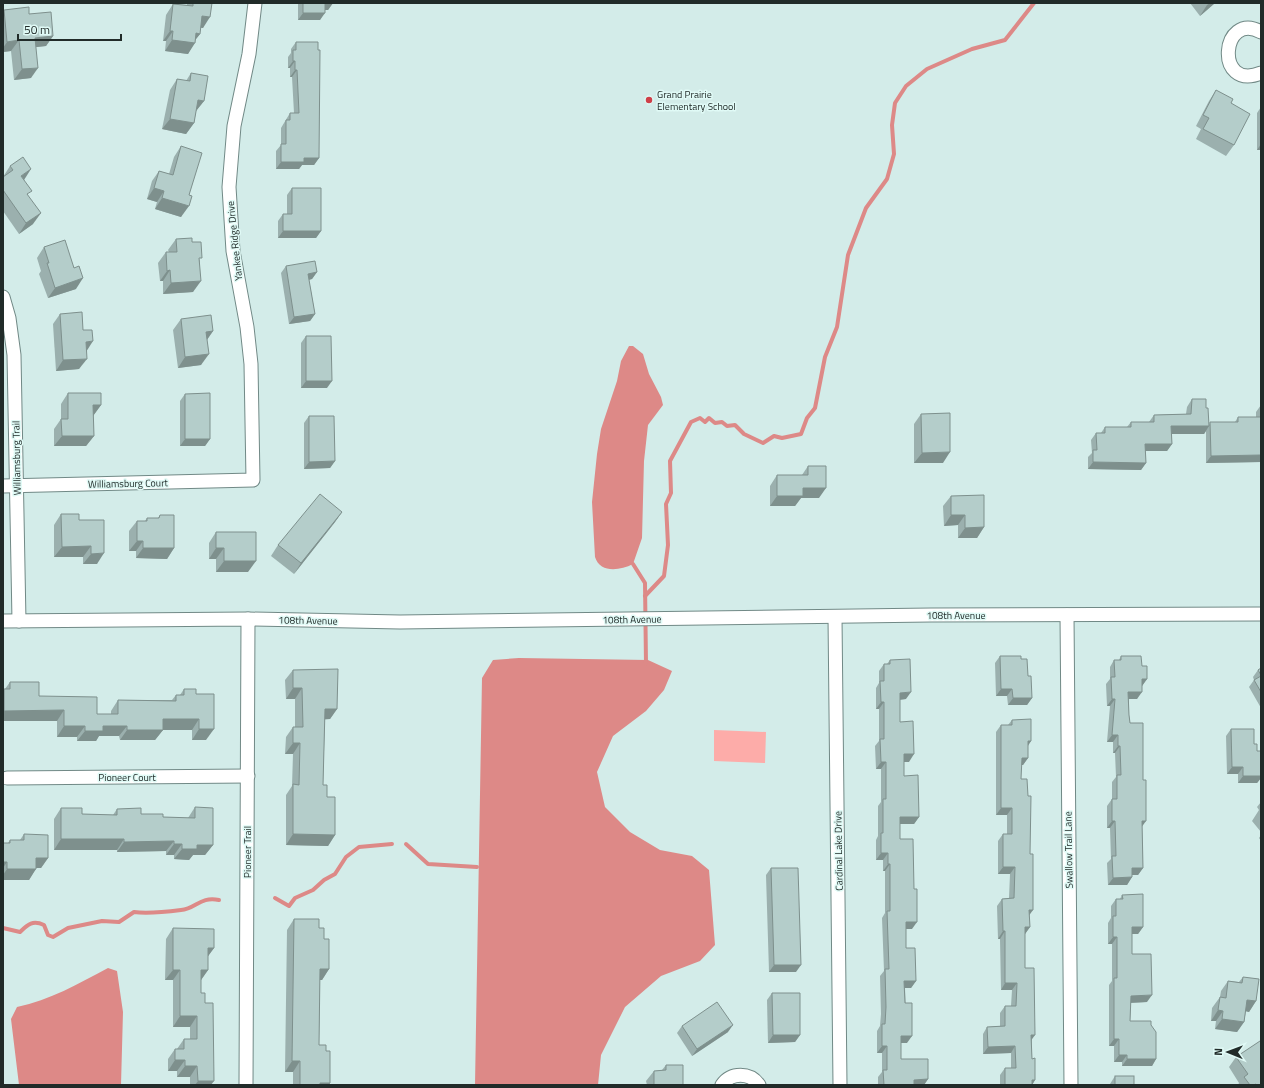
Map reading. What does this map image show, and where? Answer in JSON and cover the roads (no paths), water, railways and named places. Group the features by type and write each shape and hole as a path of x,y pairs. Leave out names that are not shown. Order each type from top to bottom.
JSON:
{"street":[{"name":"Yankee Ridge Drive","path":"253,480 251,364 247,327 233,251 229,187 234,126 249,54 255,3"},
{"path":"1261,32 1251,29 1236,34 1229,43 1227,55 1234,69 1240,74 1248,76 1261,73"},
{"name":"Williamsburg Trail","path":"3,297 12,335 19,621"},
{"name":"Williamsburg Court","path":"3,486 253,480"},
{"name":"108th Avenue","path":"3,621 248,619 400,622 1068,614 1261,614"},
{"name":"Swallow Trail Lane","path":"1068,614 1070,1085"},
{"name":"Cardinal Lake Drive","path":"835,617 840,1085"},
{"name":"Pioneer Trail","path":"246,1085 248,619"},
{"name":"Pioneer Court","path":"7,778 248,776"},
{"path":"722,1085 730,1078 744,1075 751,1078 759,1085"}],"waterway":[{"path":"645,596 664,576 668,545 666,504 671,493 670,461 691,422 700,418 705,422 709,418 715,423 722,422 727,426 735,425 744,434 763,443 774,436 782,438 801,434 807,418 815,408 825,357 837,327 848,255 866,208 887,179 894,154 892,125 895,103 906,86 927,69 972,49 1005,40 1034,3"},
{"path":"633,564 645,583 646,664"},
{"path":"275,898 289,906 295,898 313,890 324,880 335,874 346,857 359,847 392,844"},
{"path":"406,844 428,864 477,867"},
{"path":"3,928 20,932 28,925 37,923 44,925 48,935 53,937 68,928 102,921 119,922 134,912 151,913 181,910 203,901 213,899 219,900"}],"place":[{"name":"Grand Prairie Elementary School","path":"649,100"}]}
